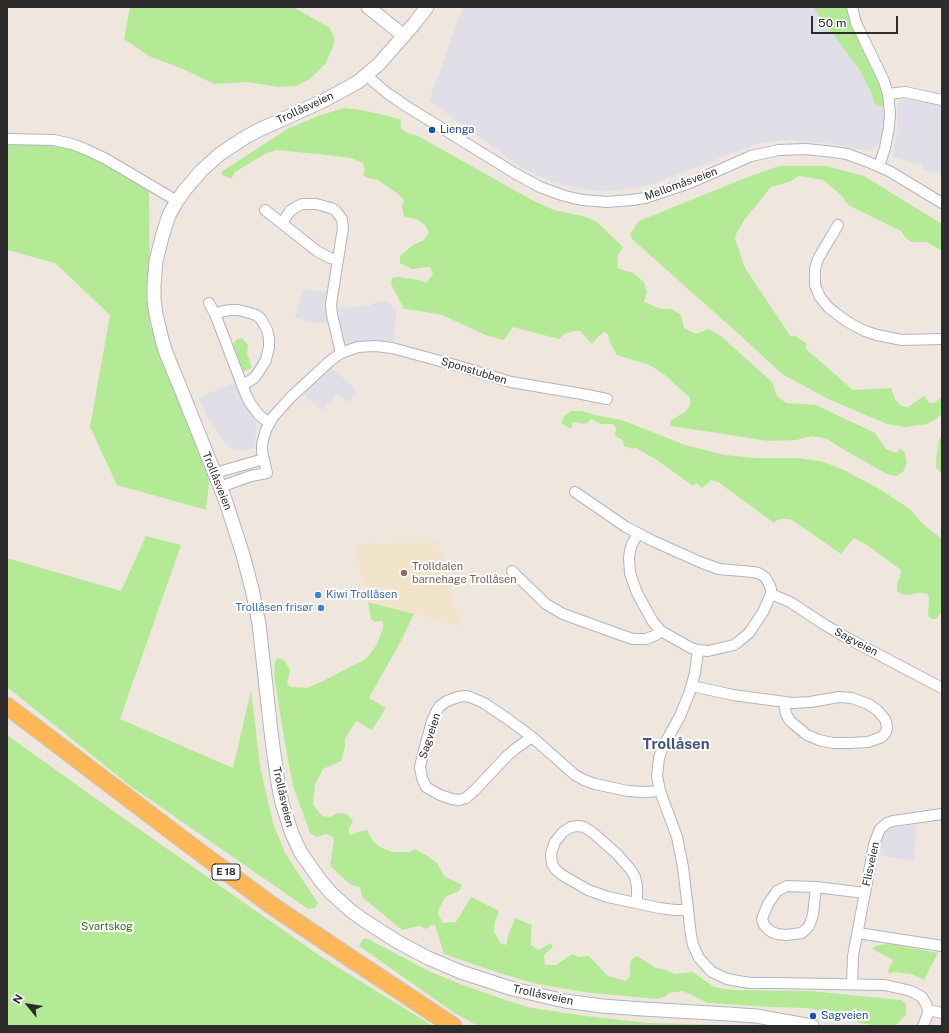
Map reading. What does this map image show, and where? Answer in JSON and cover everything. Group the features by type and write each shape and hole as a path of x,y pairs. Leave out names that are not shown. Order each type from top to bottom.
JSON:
{"highway":[{"name":"E 18","path":"7,706 274,907 454,1026"},
{"name":"E 18","path":"7,721 267,913 436,1026"}],"street":[{"path":"368,7 404,36"},
{"name":"Trollåsveien","path":"427,7 404,36 367,76 335,95 259,130 232,145 210,162 192,180 169,215 156,261 154,285 156,314 166,353 215,473 238,536 256,604 275,764 282,803 292,834 301,853 330,892 364,921 428,958 461,972 513,989 553,998 591,1004 728,1014 779,1020 812,1026"},
{"path":"852,7 856,24 884,81 888,94 890,108 889,127 885,148 879,166"},
{"name":"Mellomåsveien","path":"367,76 406,106 516,174 551,191 583,200 619,202 646,198 690,183 751,156 779,150 806,149 834,152 858,158 879,166 942,203"},
{"path":"888,94 905,92 942,100"},
{"path":"7,139 54,140 72,144 106,159 177,201"},
{"path":"282,223 290,211 302,204 316,204 331,208 335,210 342,219 343,228 331,304 332,315 341,353"},
{"path":"265,210 317,251 330,258 338,260"},
{"path":"838,224 820,256 815,269 815,285 820,297 828,308 854,325 877,335 902,340 942,339"},
{"path":"209,303 215,314 242,386 250,403 259,415 269,423"},
{"path":"215,314 231,310 250,313 261,319 267,330 269,347 266,360 254,378 242,386"},
{"name":"Sponstubben","path":"220,486 267,472 262,444 266,430 273,417 291,397 330,361 341,353 358,347 383,346 455,365 511,382 607,399"},
{"path":"215,473 264,459"},
{"path":"576,492 638,534 683,555 714,567 758,573 765,577 771,589 771,594 749,633 738,642 729,646 708,651 685,646 661,631 637,593 630,573 630,551 638,534"},
{"path":"512,571 546,604 563,614 633,639 646,639 661,631"},
{"name":"Sagveien","path":"771,594 790,602 841,634 942,688"},
{"path":"698,650 692,686 680,716 663,747 659,758 657,776 660,791 671,818 681,853 691,934 695,952 708,968 727,979 750,983 885,985 911,991 925,1001 928,1010 924,1026"},
{"path":"692,686 720,692 792,703 839,697 852,698 868,704 877,710 885,719 887,728 886,732 882,737 868,742 833,743 819,740 807,735 790,721 786,714 784,702"},
{"name":"Sagveien","path":"532,737 506,756 466,798 459,800 440,795 426,786 420,773 421,762 432,721 437,710 440,706 453,698 465,696 484,703 509,720 532,737 575,775 584,780 595,784 628,791 660,791"},
{"name":"Flisveien","path":"852,984 853,956 876,839 880,829 892,821 942,814"},
{"path":"637,903 636,877 617,854 584,827 571,827 563,832 555,842 551,854 552,864 558,872 588,890 608,897 637,903 666,909 688,910"},
{"name":"Flisveien","path":"816,887 813,915 809,926 802,933 786,935 777,934 768,930 762,919 765,910 771,898 777,891 787,886 816,887 865,892"},
{"path":"858,933 942,946"},
{"path":"928,1010 942,1013"}],"shaded area":[{"path":"463,7 815,7 815,10 859,69 871,92 874,102 878,106 884,106 884,126 881,140 876,146 867,151 835,144 789,140 759,143 655,183 630,189 604,191 581,189 552,182 521,167 429,101"},
{"path":"912,99 922,100 942,106 942,174 922,169 922,165 893,157 897,130 897,107 899,102"},
{"path":"304,288 320,292 328,291 328,325 295,318"},
{"path":"381,301 387,302 396,309 394,341 351,345 345,343 342,338 339,319 340,307 370,306"},
{"path":"329,366 354,387 356,395 346,402 339,395 337,395 322,410 308,399 303,392"},
{"path":"236,382 256,421 257,428 253,448 239,451 226,444 209,420 198,398"},
{"name":"Trolldalen barnehage Trollåsen","path":"438,541 454,606 465,627 368,602 355,544"},
{"path":"916,825 914,862 881,855 880,851 882,837 886,831 893,828"}],"green space":[{"path":"130,7 293,7 330,28 335,41 326,63 310,79 297,86 280,87 247,82 214,84 185,70 149,56 124,39"},
{"path":"815,7 846,7 850,22 861,47 881,86 884,106 878,106 874,102 871,92 859,69 815,10"},
{"path":"344,108 361,110 401,120 401,129 418,136 532,200 554,210 586,217 597,222 623,247 618,256 617,268 633,273 644,282 647,292 644,302 661,309 672,309 681,315 684,328 696,334 709,329 722,337 772,382 777,396 786,403 816,405 875,433 886,449 896,453 900,448 904,452 907,462 903,472 896,476 887,474 827,439 812,436 796,440 769,441 671,426 670,421 685,412 690,406 690,398 665,375 656,369 649,365 617,355 610,343 608,334 604,332 592,344 580,331 564,334 559,339 513,327 504,340 488,336 442,315 404,309 391,284 392,278 399,277 419,280 426,283 433,274 430,267 412,269 400,263 400,256 413,245 424,240 429,232 425,225 416,219 404,217 402,207 404,200 398,194 378,180 367,178 363,175 365,170 363,163 351,158 276,150 265,154 235,172 231,179 222,175 221,172 289,128 321,115"},
{"path":"7,138 82,149 149,190 150,325 210,473 206,510 117,485 90,427 110,315 55,263 7,250"},
{"path":"779,166 827,166 864,176 942,224 942,251 927,242 911,242 901,231 848,205 842,196 823,180 799,176 789,182 771,187 745,219 735,238 745,268 791,337 794,335 807,344 805,348 853,390 891,388 895,399 901,406 908,407 924,396 929,403 934,403 942,397 942,414 936,419 927,424 905,427 887,424 828,399 782,374 633,240 630,234 639,221"},
{"path":"242,338 248,345 247,353 252,368 242,372 233,348 236,340"},
{"path":"571,411 582,411 622,420 685,445 725,455 755,458 798,458 824,462 846,471 881,490 910,509 924,525 942,539 942,610 936,619 931,619 928,615 928,594 920,593 907,595 901,594 897,591 897,583 901,570 864,543 854,538 841,554 790,519 777,520 774,523 718,482 711,480 702,488 696,483 693,486 657,460 634,447 633,449 624,446 623,440 615,436 615,426 612,424 601,424 591,419 586,424 573,422 571,429 561,423 564,416"},
{"path":"942,434 942,472 940,472 936,467 936,460 939,440"},
{"path":"146,536 181,545 120,719 233,768 251,690 260,766 273,823 285,853 318,903 315,908 308,909 129,785 7,687 7,558 121,591"},
{"path":"368,602 414,614 401,641 369,698 386,708 372,730 356,721 345,739 345,747 341,761 323,769 315,784 313,804 322,816 330,817 337,813 347,814 353,821 349,829 349,834 351,835 367,830 375,843 392,852 409,852 415,849 437,863 444,876 462,885 459,891 445,897 439,909 438,914 443,923 456,922 471,897 499,911 495,922 494,932 500,943 506,945 515,918 532,925 531,945 538,950 551,943 553,947 544,955 545,965 556,965 572,954 579,957 589,956 608,976 626,981 630,976 631,960 637,956 656,968 675,974 693,972 714,987 732,990 810,991 901,1000 906,1004 906,1015 897,1024 890,1026 879,1026 860,1023 827,1011 806,1008 708,1003 683,991 669,993 658,999 591,993 537,984 444,954 435,925 431,925 426,929 419,926 402,930 362,897 360,887 351,885 330,866 334,841 332,836 326,834 317,837 310,833 293,786 274,675 275,661 278,658 284,660 290,670 287,684 291,687 307,688 366,659 376,646 383,629 383,621 375,622 371,619"},
{"name":"Svartskog","path":"7,735 323,958 433,1026 7,1026"},
{"path":"366,938 429,971 460,984 532,1008 648,1023 734,1026 478,1026 453,1012 359,946 362,940"},
{"path":"889,944 938,953 924,980 911,974 893,972 889,974 888,971 893,960 872,949 878,945"}],"place":[{"name":"Lienga","path":"432,130"},
{"name":"Trolldalen barnehage Trollåsen","path":"404,573"},
{"name":"Kiwi Trollåsen","path":"318,595"},
{"name":"Trollåsen frisør","path":"321,608"},
{"name":"Sagveien","path":"813,1016"}],"district":[{"name":"Trollåsen","path":"676,744"}]}
